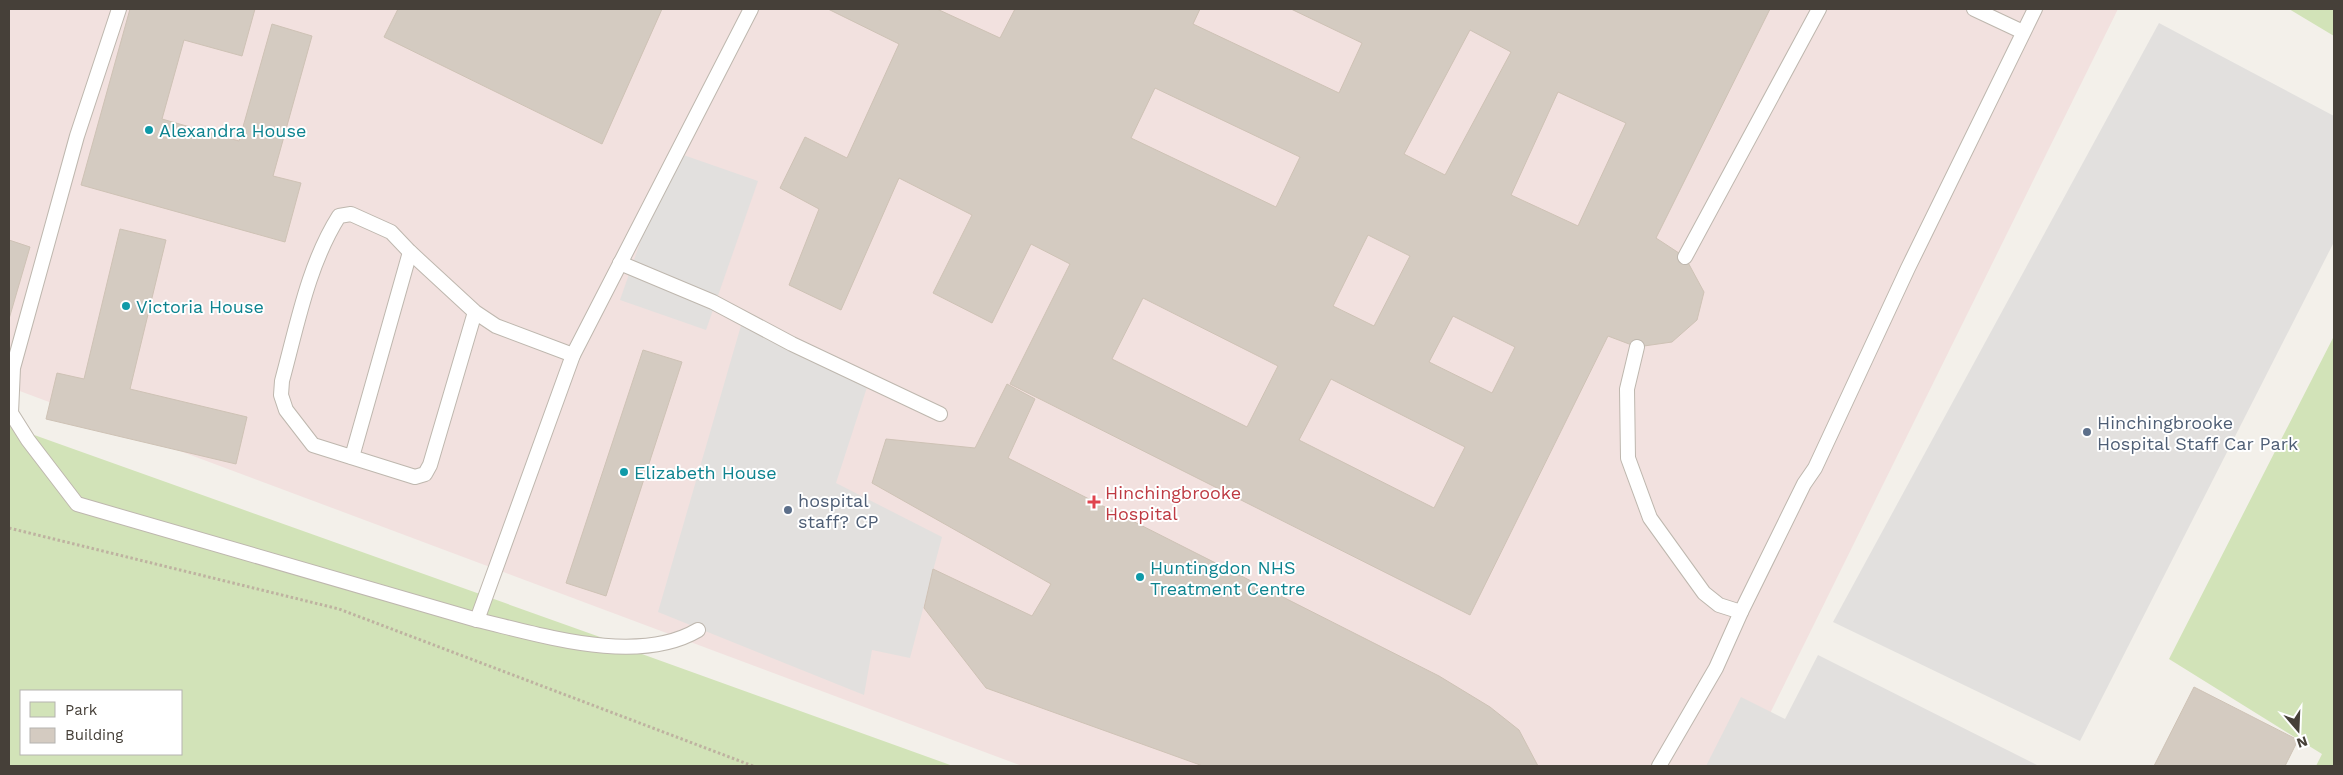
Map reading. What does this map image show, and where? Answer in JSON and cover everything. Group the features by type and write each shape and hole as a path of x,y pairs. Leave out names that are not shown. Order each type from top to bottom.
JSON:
{"lane":[{"path":"119,9 77,136 13,368 11,413 28,440 77,504 478,620 564,639 628,647 668,642 686,637 698,630"},
{"path":"478,620 573,355 751,9"},
{"path":"1686,257 1819,9"},
{"path":"1974,9 2024,32"},
{"path":"1659,766 1716,668 1741,612 1804,484 1815,468 1908,268 2035,9"},
{"path":"475,312 430,466 425,474 414,477 313,444 286,410 281,395 282,381 312,273 331,229 339,216 351,214 391,232 475,312 496,326 573,355"},
{"path":"352,457 410,252"},
{"path":"620,263 713,302 792,344 940,414"},
{"path":"1637,347 1627,389 1628,458 1650,518 1704,594 1719,605 1741,612"}],"path":[{"path":"9,528 339,609 753,766"}],"shaded area":[{"name":"Hinchingbrooke Hospital","path":"9,9 2118,9 1744,766 1022,766 9,387"},
{"name":"Hinchingbrooke Hospital Staff Car Park","path":"2159,23 2334,116 2334,242 2080,741 1833,622"},
{"path":"672,151 758,181 706,330 620,300"},
{"name":"hospital staff? CP","path":"742,322 870,378 836,483 942,537 910,658 872,650 864,695 658,612"},
{"path":"1818,655 2039,766 1706,766 1741,697 1785,719"}],"green space":[{"path":"2289,9 2334,9 2334,36"},
{"path":"2334,336 2334,766 2316,766 2322,754 2169,659"},
{"path":"9,426 628,647 628,649 953,766 9,766"}],"building":[{"name":"Alexandra House","path":"130,9 255,9 242,56 184,40 162,119 239,141 272,24 312,36 273,176 301,183 285,242 81,185"},
{"path":"398,9 662,9 602,144 384,37"},
{"path":"828,9 937,9 1000,38 1015,9 1200,9 1193,24 1339,93 1362,43 1291,9 1770,9 1656,238 1685,257 1704,292 1697,320 1672,342 1637,347 1608,336 1470,615 1010,384 1070,264 1031,244 992,323 933,293 972,215 899,178 841,310 789,285 819,209 780,188 805,137 847,158 899,44","holes":["1470,30 1511,52 1445,175 1404,154","1155,88 1300,157 1276,207 1131,138","1558,92 1626,123 1578,226 1511,195","1368,235 1410,256 1374,326 1333,306","1143,298 1278,366 1247,427 1112,359","1453,316 1515,347 1492,393 1429,362","1331,379 1465,447 1434,508 1299,440"]},
{"name":"Victoria House","path":"120,229 166,240 130,389 247,417 236,464 46,419 57,373 84,379"},
{"path":"9,240 30,247 9,319"},
{"name":"Elizabeth House","path":"643,350 682,362 606,596 566,583"},
{"name":"Huntingdon NHS Treatment Centre","path":"1007,384 1035,399 1008,458 1439,676 1490,707 1519,730 1538,766 1203,766 986,688 924,608 933,569 1032,616 1051,584 872,483 886,439 975,448"},
{"path":"2194,687 2298,740 2285,766 2154,766"}],"place":[{"name":"Alexandra House","path":"149,130"},
{"name":"Victoria House","path":"126,306"},
{"name":"Hinchingbrooke Hospital Staff Car Park","path":"2087,432"},
{"name":"Elizabeth House","path":"624,472"},
{"name":"Hinchingbrooke Hospital","path":"1094,502"},
{"name":"hospital staff? CP","path":"788,510"},
{"name":"Huntingdon NHS Treatment Centre","path":"1140,577"}]}
